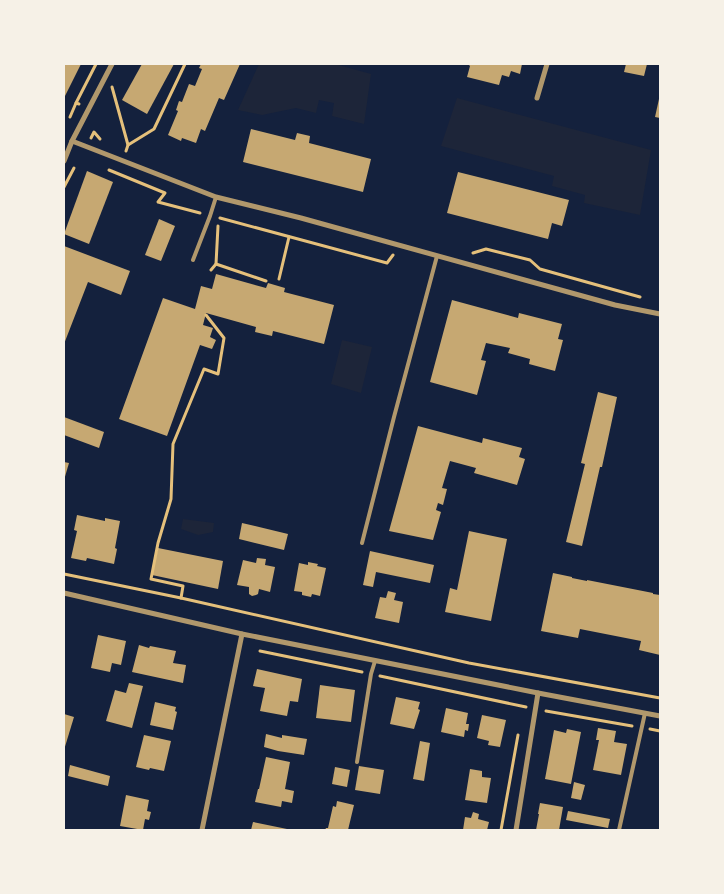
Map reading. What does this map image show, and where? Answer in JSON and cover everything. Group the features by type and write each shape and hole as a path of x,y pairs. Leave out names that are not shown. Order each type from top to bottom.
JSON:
{"street":[{"path":"64,161 72,141 112,64"},
{"path":"538,98 547,64"},
{"path":"72,141 216,196 615,304 660,314"},
{"path":"64,593 242,634 660,716"},
{"path":"202,830 242,634"},
{"path":"516,830 538,693"}],"lane":[{"path":"193,260 216,196"},
{"path":"362,543 437,256"},
{"path":"357,762 371,674 375,660"},
{"path":"619,830 645,713"}],"path":[{"path":"76,103 96,64"},
{"path":"128,145 154,129 185,64"},
{"path":"112,87 128,145 126,152 134,155"},
{"path":"87,146 94,132 99,139 108,143"},
{"path":"64,186 76,165"},
{"path":"106,168 165,193 158,202 210,216"},
{"path":"211,270 216,264 219,218 388,263 393,255 402,257"},
{"path":"279,279 289,237"},
{"path":"465,251 473,253 486,249 530,260 540,269 645,298"},
{"path":"216,264 266,280"},
{"path":"181,598 183,586 151,580 158,543 171,499 173,444 204,369 218,374 224,338 206,315"},
{"path":"64,574 181,598 469,663 660,698"},
{"path":"259,651 535,709 660,731"},
{"path":"501,830 518,735"}],"shaded area":[{"path":"259,64 335,64 371,74 364,124 332,116 334,103 319,100 316,113 296,108 262,115 238,110"},
{"path":"457,98 651,150 640,215 584,203 585,195 552,186 554,176 441,146"},
{"path":"342,340 372,347 361,393 331,384"},
{"path":"183,519 214,523 213,532 198,535 181,529"}],"building":[{"path":"64,64 81,64 64,98"},
{"path":"142,64 174,64 147,114 122,100"},
{"path":"201,64 240,64 224,100 219,98 205,131 201,129 196,143 182,138 181,141 168,135 178,111 176,110 179,101 182,102 189,84 195,86 202,69 199,68"},
{"path":"468,64 522,64 520,74 511,71 509,77 502,75 499,85 467,77 470,66"},
{"path":"626,64 647,64 644,76 624,72"},
{"path":"660,99 660,118 655,117"},
{"path":"251,129 295,140 297,133 310,136 309,143 371,159 363,192 243,162"},
{"path":"87,171 113,182 89,244 64,234"},
{"path":"458,172 569,200 562,226 552,223 548,239 447,213"},
{"path":"159,219 175,226 161,261 145,255"},
{"path":"64,246 130,271 121,295 88,282 64,344"},
{"path":"216,274 266,288 268,283 285,288 284,292 334,305 324,344 273,331 272,336 255,332 256,327 206,313 203,325 213,328 210,337 216,340 212,349 200,345 167,436 119,419 163,298 195,309 201,286 212,289"},
{"path":"452,300 518,318 519,313 562,324 558,339 563,340 555,371 529,364 530,359 508,353 510,348 486,343 481,360 486,361 477,395 430,382"},
{"path":"598,392 617,397 582,546 566,542 585,464 581,463"},
{"path":"64,417 104,432 99,448 64,435"},
{"path":"418,426 482,443 483,438 522,448 519,457 525,459 517,485 474,473 476,468 450,461 442,488 447,489 443,505 438,503 436,510 441,512 433,540 389,531"},
{"path":"64,462 69,463 64,480"},
{"path":"77,515 105,521 105,518 120,521 114,564 87,558 86,561 71,558 77,531 74,530"},
{"path":"242,523 288,534 284,550 239,539"},
{"path":"469,531 507,539 491,621 445,612 450,588 457,590"},
{"path":"158,548 223,561 218,589 152,575"},
{"path":"370,551 434,565 430,583 376,572 373,587 363,585"},
{"path":"257,558 266,559 265,565 275,567 270,592 259,589 258,594 252,596 249,594 249,587 237,585 243,560 256,563"},
{"path":"308,562 326,568 320,596 312,594 311,597 302,595 302,592 294,591 299,563 308,565"},
{"path":"553,573 660,595 660,655 639,650 641,641 580,629 578,638 541,631"},
{"path":"388,591 396,593 394,600 403,602 399,623 375,618 380,597 386,598"},
{"path":"98,635 126,641 121,665 112,663 110,672 91,668"},
{"path":"139,645 176,651 173,663 186,665 183,683 132,672"},
{"path":"257,669 302,679 298,702 290,701 287,716 260,711 265,688 253,686"},
{"path":"129,683 143,686 132,728 106,721 115,690 126,693"},
{"path":"320,685 355,690 351,722 316,718"},
{"path":"396,697 420,702 418,709 420,710 414,729 390,724"},
{"path":"155,702 176,707 175,711 177,712 173,730 150,725"},
{"path":"446,708 468,713 466,724 469,724 468,731 465,730 464,737 441,732"},
{"path":"64,714 74,717 64,750"},
{"path":"482,715 506,720 500,747 488,745 489,741 477,738"},
{"path":"598,728 616,731 614,742 627,744 621,775 593,770 599,740 596,740"},
{"path":"567,729 581,732 571,784 545,779 554,730 566,733"},
{"path":"266,734 282,738 282,735 307,739 304,755 264,747"},
{"path":"144,735 171,741 164,771 136,767"},
{"path":"420,741 430,743 424,781 413,779"},
{"path":"266,757 290,762 285,789 294,791 292,803 282,801 281,807 255,802"},
{"path":"70,765 110,776 108,786 68,776"},
{"path":"359,766 384,770 380,794 355,790"},
{"path":"335,767 350,770 347,787 332,784"},
{"path":"470,769 482,771 482,777 491,778 487,803 465,800"},
{"path":"574,782 585,785 581,800 571,798"},
{"path":"126,795 149,800 147,811 151,812 149,820 145,819 143,830 120,826"},
{"path":"337,801 354,805 348,830 325,830 328,828 333,806 336,807"},
{"path":"540,803 563,807 559,830 536,830"},
{"path":"568,811 610,819 608,828 566,820"},
{"path":"473,812 479,814 478,819 489,822 487,830 463,830 465,817 471,818"},
{"path":"253,822 287,829 287,830 251,830"}]}
